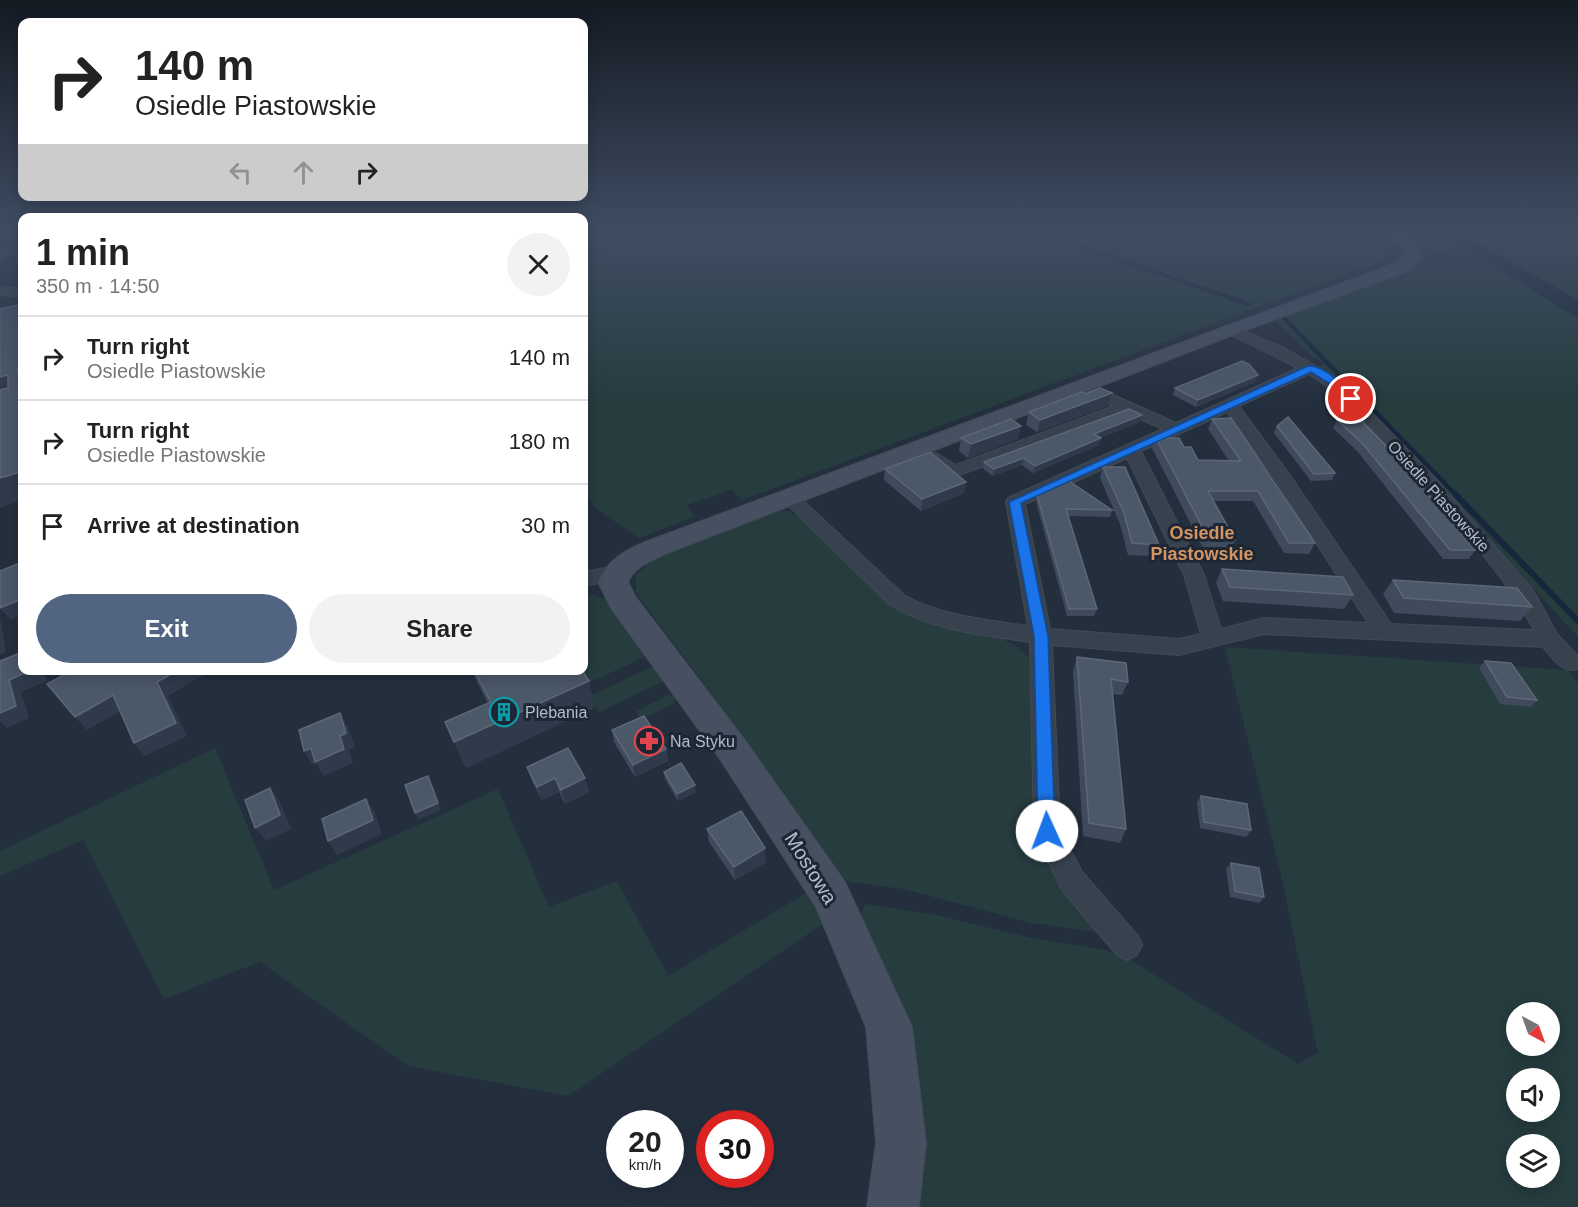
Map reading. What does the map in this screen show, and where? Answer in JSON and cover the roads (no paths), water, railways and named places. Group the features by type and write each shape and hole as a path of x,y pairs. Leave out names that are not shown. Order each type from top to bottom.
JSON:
{"street":[{"path":"600,576 655,548 1343,288"},
{"path":"0,291 18,293"},
{"name":"Osiedle Piastowskie","path":"1231,329 1311,368 1335,383 1429,482 1526,595 1549,639 1570,663"},
{"path":"1127,945 1072,881 1047,831 1041,636 1015,502 1311,368"},
{"path":"1082,386 1176,429"},
{"path":"1230,405 1289,488 1384,630"},
{"path":"920,447 954,472 1127,407"},
{"path":"1001,417 1035,441"},
{"path":"1131,449 1194,575 1213,637"},
{"path":"789,497 882,588 912,609 975,626 1041,636 1179,647 1264,626 1549,639"},
{"name":"Mostowa","path":"600,576 613,582 621,601 732,749 831,895 890,1027 901,1143 893,1207"}],"water":[{"path":"1529,288 1558,288 1578,300 1578,318"}],"waterway":[{"path":"1203,288 1248,304"},
{"path":"1284,318 1315,350"},
{"path":"1313,348 1458,497"},
{"path":"1456,495 1578,621"}],"place":[{"name":"Plebania","path":"504,712"},
{"name":"Na Styku","path":"649,741"}],"district":[{"name":"Osiedle Piastowskie","path":"1202,543"}]}
